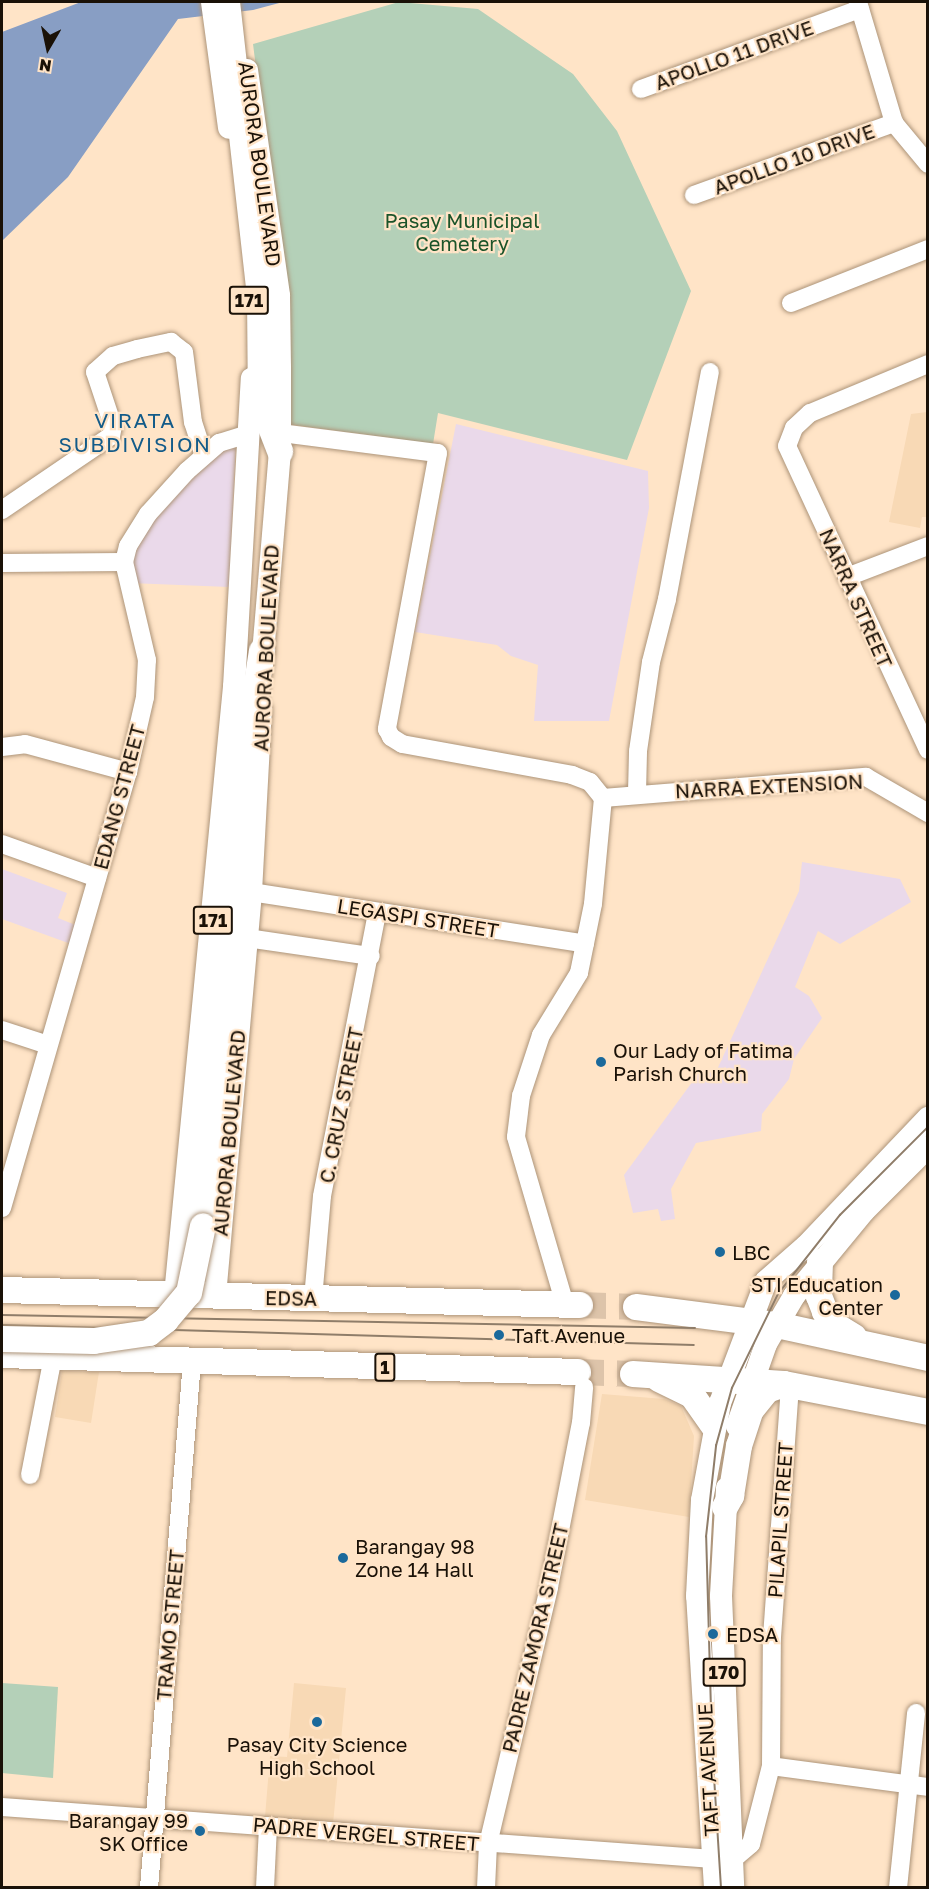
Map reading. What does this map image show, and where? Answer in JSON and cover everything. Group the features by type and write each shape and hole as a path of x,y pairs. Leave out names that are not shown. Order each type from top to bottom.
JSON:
{"highway":[{"path":"226,2 260,295 263,361 261,402 281,442"},
{"path":"2,1339 67,1341 139,1336 166,1320 192,1285 203,1226 248,742 262,651"},
{"path":"820,1262 819,1296 825,1312 836,1326 859,1340"},
{"name":"EDSA","path":"2,1290 572,1305"},
{"path":"636,1307 777,1324 859,1340 927,1358"},
{"name":"1","path":"2,1355 581,1380"},
{"path":"714,1426 700,1403 679,1386 633,1374 740,1379 787,1385 927,1412"},
{"path":"725,1507 731,1496 739,1446 751,1410 767,1390 787,1385"}],"main road":[{"name":"AURORA BOULEVARD","path":"175,1295 234,687 252,367 249,292 212,2"},
{"name":"AURORA BOULEVARD","path":"215,1296 251,892 261,744 262,651 281,442 279,296 238,12"},
{"name":"TAFT AVENUE","path":"715,1887 722,1859 721,1596 725,1507 740,1379 751,1320 771,1275 806,1246 927,1118"},
{"name":"TAFT AVENUE","path":"733,1887 722,1859 697,1596 702,1500 714,1426 740,1379 820,1262 927,1147"},
{"path":"182,1220 198,1234 211,1233 220,1224"}],"street":[{"name":"APOLLO 11 DRIVE","path":"641,89 859,5"},
{"path":"859,5 894,123 927,164"},
{"name":"APOLLO 10 DRIVE","path":"694,195 894,123"},
{"path":"791,303 927,249"},
{"path":"2,510 111,436 113,426 95,372 113,356 137,349 171,342 184,352 194,422 204,455"},
{"name":"NARRA STREET","path":"927,364 810,412 794,428 787,446 927,750"},
{"path":"637,793 651,662 667,599 710,372"},
{"path":"2,563 124,562 128,546 148,514 204,455 219,443 249,434"},
{"path":"281,442 438,453 387,729 391,737 402,744 573,775 590,782 603,798 585,944 579,973 541,1035 522,1096 516,1137 572,1305"},
{"path":"847,578 927,546"},
{"name":"EDANG STREET","path":"2,1208 128,772 145,697 147,660 124,562"},
{"path":"2,747 25,744 128,772"},
{"name":"NARRA EXTENSION","path":"603,798 637,793 866,777 927,813"},
{"path":"2,844 97,878"},
{"name":"LEGASPI STREET","path":"251,892 585,944"},
{"name":"C. CRUZ STREET","path":"313,1299 322,1196 371,956 377,912"},
{"path":"247,938 371,956"},
{"path":"2,1030 48,1045"},
{"path":"30,1475 53,1357"},
{"name":"TRAMO STREET","path":"149,1887 192,1362"},
{"name":"PADRE ZAMORA STREET","path":"486,1887 488,1844 549,1587 581,1423 581,1380"},
{"name":"PILAPIL STREET","path":"722,1859 751,1844 771,1766 773,1627 787,1385"},
{"path":"898,1887 916,1713"},
{"path":"771,1766 927,1787"},
{"name":"PADRE VERGEL STREET","path":"2,1807 488,1844 722,1859"},
{"path":"265,1887 268,1826"}],"shaded area":[{"path":"927,412 927,517 922,517 920,528 889,522 911,414"},
{"path":"456,424 648,471 649,508 609,721 534,721 538,665 511,656 497,645 415,632"},
{"path":"236,443 229,587 130,583 128,565 156,514 213,458"},
{"path":"802,862 900,879 911,902 840,944 818,931 795,987 809,996 822,1018 794,1059 789,1079 762,1114 761,1131 696,1143 671,1189 675,1219 661,1221 658,1209 633,1213 624,1175 701,1070 715,1074 799,891"},
{"path":"2,869 67,893 58,918 78,926 71,944 2,919"},
{"path":"62,1371 99,1372 91,1423 55,1417"},
{"path":"602,1394 664,1399 681,1406 694,1436 689,1517 585,1500"},
{"name":"Pasay City Science High School","path":"294,1683 346,1688 333,1824 265,1817 270,1756 287,1757"}],"green space":[{"name":"Pasay Municipal Cemetery","path":"399,2 478,9 573,74 617,131 691,291 627,460 438,413 433,444 286,424 286,306 253,44"},
{"path":"2,1683 58,1687 53,1778 2,1773"}],"water":[{"path":"81,2 283,2 253,10 178,19 68,177 2,241 2,32"}],"tunnel":[{"path":"580,1305 636,1307"},
{"path":"578,1372 633,1374"}],"tram line":[{"path":"721,1888 712,1746 706,1537 716,1446 732,1388 778,1294 840,1215 928,1127"},
{"path":"2,1315 695,1328"},
{"path":"2,1325 694,1345"}],"place":[{"name":"Our Lady of Fatima Parish Church","path":"601,1062"},
{"name":"LBC","path":"720,1252"},
{"name":"STI Education Center","path":"895,1295"},
{"name":"Taft Avenue","path":"499,1335"},
{"name":"Barangay 98 Zone 14 Hall","path":"343,1558"},
{"name":"EDSA","path":"713,1634"},
{"name":"Pasay City Science High School","path":"317,1722"},
{"name":"Barangay 99 SK Office","path":"200,1831"}],"district":[{"name":"VIRATA SUBDIVISION","path":"135,432"}]}
